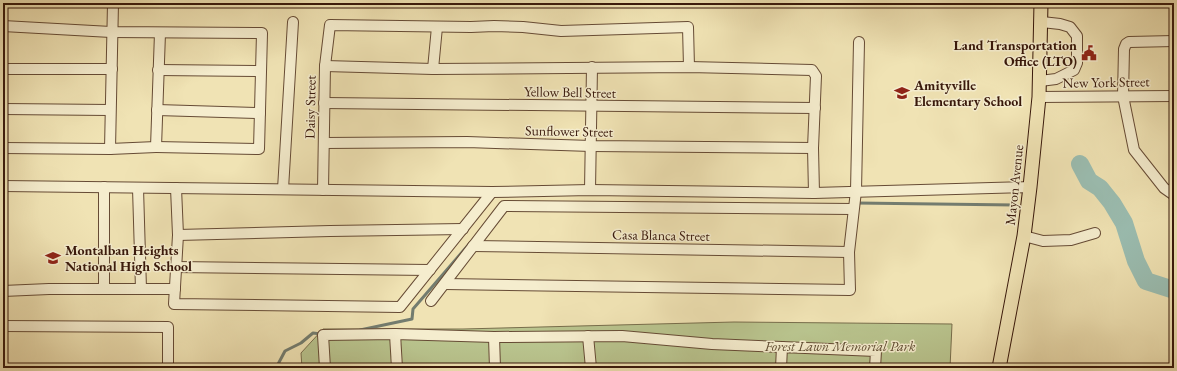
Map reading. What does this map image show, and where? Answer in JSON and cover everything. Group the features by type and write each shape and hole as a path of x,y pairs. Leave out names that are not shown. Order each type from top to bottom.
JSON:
{"main road":[{"name":"Mayon Avenue","path":"999,368 1024,236 1030,187 1040,81 1042,22 1041,3"}],"street":[{"path":"110,149 112,69 111,32 113,3"},
{"path":"283,189 293,22"},
{"path":"1040,81 1056,79 1074,70 1077,63 1077,36 1070,27 1042,22"},
{"name":"Daisy Street","path":"323,190 324,66 330,25 437,27"},
{"path":"3,26 111,32 262,33 259,149 156,147 110,149 3,148"},
{"path":"433,69 437,27 516,27 561,31 688,27 689,67"},
{"path":"156,147 160,33"},
{"path":"1174,41 1132,41 1126,44 1123,56 1124,96 1134,150 1164,188 1174,195"},
{"path":"445,284 850,290 849,252 856,191 859,42"},
{"path":"324,66 433,69 689,67 812,70 816,76 813,148 814,193"},
{"path":"590,190 592,67"},
{"path":"3,69 112,69"},
{"path":"158,70 260,71"},
{"name":"New York Street","path":"1039,97 1174,96"},
{"name":"Yellow Bell Street","path":"324,103 591,107 815,108"},
{"path":"3,109 110,110"},
{"path":"157,110 260,114"},
{"name":"Sunflower Street","path":"324,143 467,142 591,146 813,148"},
{"path":"3,186 492,192 590,190 814,193 1030,187"},
{"path":"104,187 104,290"},
{"path":"138,188 141,289"},
{"path":"176,188 178,235 174,304 400,307 492,192"},
{"path":"431,301 504,206 853,209"},
{"path":"178,235 463,229"},
{"path":"1024,236 1043,241 1071,240 1095,233"},
{"name":"Casa Blanca Street","path":"473,246 849,252"},
{"path":"176,267 430,270"},
{"path":"3,291 49,289 175,289"},
{"path":"3,326 168,327 168,368"},
{"path":"396,334 397,368"},
{"path":"325,368 323,335 396,334 494,337 622,336 712,344 876,351 875,368"},
{"path":"588,336 591,368"},
{"path":"494,337 495,368"},
{"path":"781,368 782,347"}],"green space":[{"name":"Forest Lawn Memorial Park","path":"734,322 952,324 950,368 302,368 301,353 323,329 463,329"}],"waterway":[{"path":"1080,164 1089,181 1100,188 1112,203 1124,223 1136,261 1146,281 1174,290"},
{"path":"856,203 1015,205"},
{"path":"360,330 412,319 413,309 470,243"},
{"path":"276,368 285,351 301,343 313,333 321,334"}],"place":[{"name":"Land Transportation Office (LTO)","path":"1089,53"},
{"name":"Amityville Elementary School","path":"902,93"},
{"name":"Montalban Heights National High School","path":"53,258"}]}
